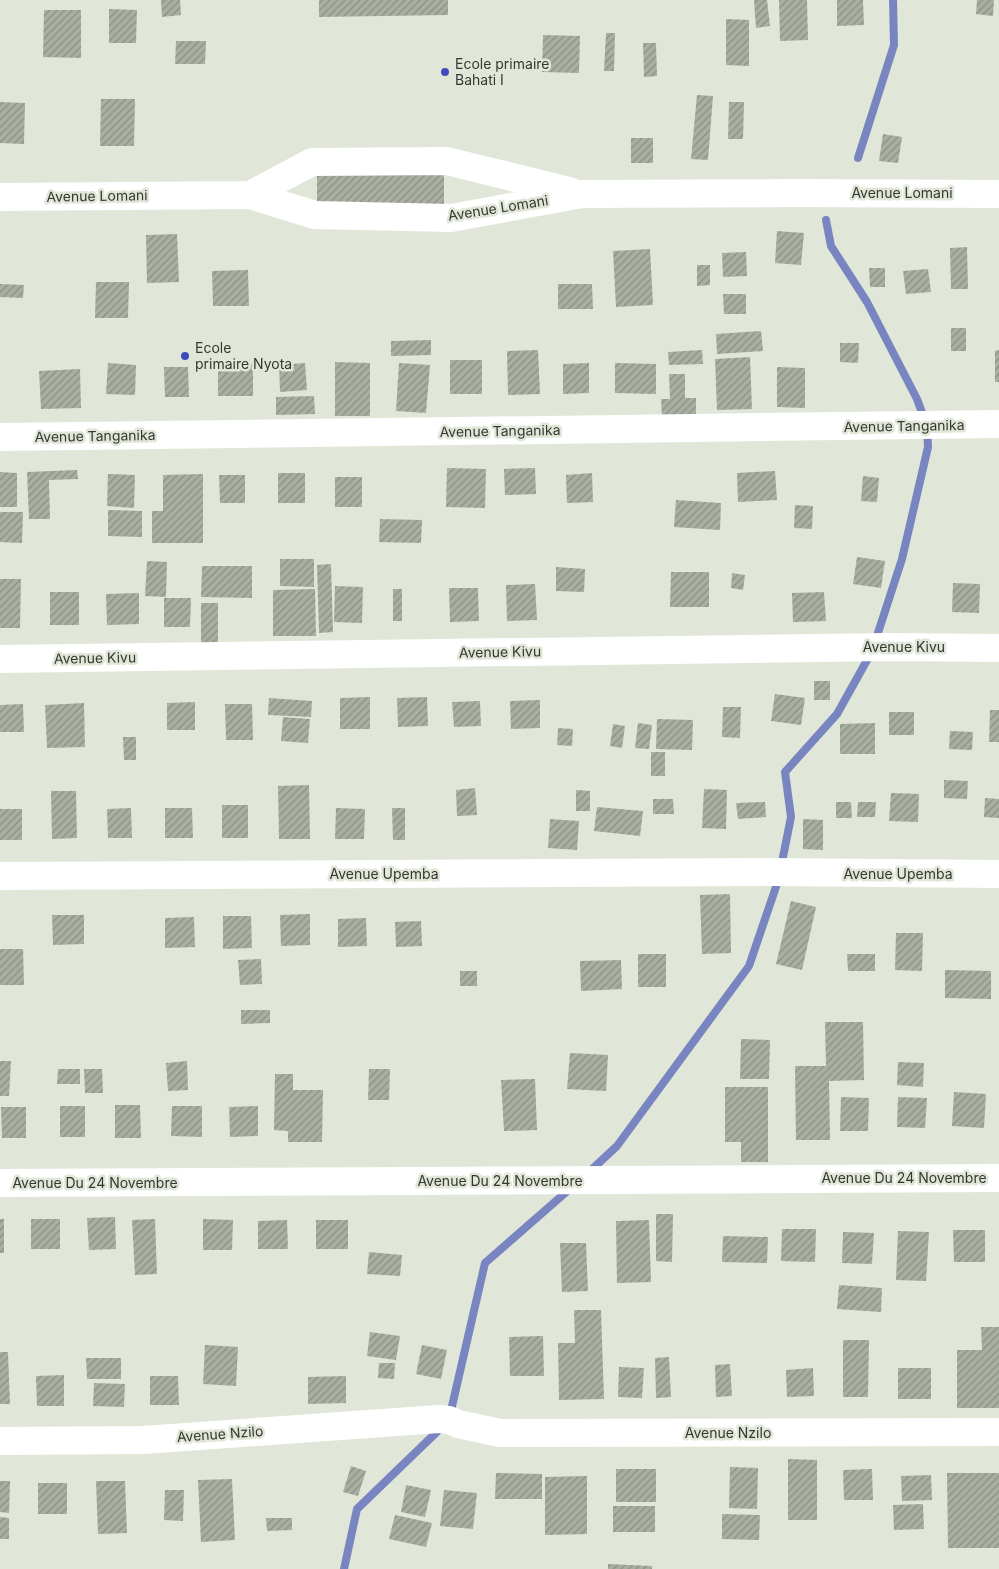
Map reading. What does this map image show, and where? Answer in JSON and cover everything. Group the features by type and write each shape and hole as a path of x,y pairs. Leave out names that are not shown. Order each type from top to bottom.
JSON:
{"street":[{"path":"250,195 312,162 447,161 582,194"},
{"name":"Avenue Lomani","path":"0,197 250,195 315,215 451,218 582,194 999,194"},
{"name":"Avenue Tanganika","path":"0,437 999,424"},
{"name":"Avenue Kivu","path":"0,659 888,647 999,648"},
{"name":"Avenue Upemba","path":"0,876 768,872 797,874 999,874"},
{"name":"Avenue Du 24 Novembre","path":"0,1183 999,1178"},
{"name":"Avenue Nzilo","path":"0,1441 143,1440 449,1421 500,1433 999,1432"}],"building":[{"path":"161,0 180,0 181,15 162,17"},
{"path":"319,0 448,0 448,15 319,17"},
{"path":"754,0 767,0 770,26 756,28"},
{"path":"779,0 807,0 808,40 780,41"},
{"path":"837,0 863,0 864,25 837,26"},
{"path":"977,0 994,0 993,16 976,14"},
{"path":"109,9 137,10 136,43 109,43"},
{"path":"44,10 81,10 81,58 43,57"},
{"path":"726,19 749,20 749,66 726,65"},
{"path":"606,33 615,33 614,71 604,71"},
{"path":"543,35 580,36 579,73 542,72"},
{"path":"176,41 206,41 205,64 175,64"},
{"path":"643,43 656,43 657,76 644,77"},
{"path":"697,95 713,96 708,160 691,159"},
{"path":"101,99 135,99 134,146 100,146"},
{"path":"0,102 25,103 24,144 0,143"},
{"path":"729,102 744,102 743,139 728,139"},
{"path":"883,134 902,137 898,163 879,161"},
{"path":"631,138 653,138 653,163 631,163"},
{"path":"317,172 444,172 444,210 317,210"},
{"path":"777,231 804,233 801,265 775,263"},
{"path":"177,234 179,282 147,283 146,235"},
{"path":"967,247 968,289 951,289 950,248"},
{"path":"650,249 653,305 616,307 613,251"},
{"path":"746,252 747,276 723,277 722,253"},
{"path":"697,265 710,265 710,285 697,286"},
{"path":"869,268 885,268 885,287 870,287"},
{"path":"928,269 931,292 906,294 903,271"},
{"path":"248,270 249,306 213,306 212,271"},
{"path":"96,282 129,282 128,318 95,318"},
{"path":"0,284 24,285 23,298 0,297"},
{"path":"558,284 592,284 593,309 558,309"},
{"path":"723,294 746,294 746,314 724,314"},
{"path":"951,328 966,328 966,351 951,351"},
{"path":"761,331 763,351 717,354 716,334"},
{"path":"431,340 431,355 391,356 391,341"},
{"path":"840,343 859,343 858,363 840,362"},
{"path":"538,350 540,394 508,395 507,351"},
{"path":"702,350 703,364 669,365 668,352"},
{"path":"999,350 999,382 995,382 995,351"},
{"path":"750,357 752,409 717,410 715,359"},
{"path":"450,360 482,360 482,394 450,394"},
{"path":"335,362 370,363 370,416 335,416"},
{"path":"108,363 136,365 135,395 106,394"},
{"path":"305,363 307,390 280,392 279,365"},
{"path":"399,363 430,365 426,413 396,411"},
{"path":"589,363 589,393 563,394 563,364"},
{"path":"615,363 656,364 656,394 615,393"},
{"path":"218,364 253,364 253,396 218,396"},
{"path":"164,367 188,367 189,397 165,397"},
{"path":"777,367 805,368 805,408 777,407"},
{"path":"80,369 81,408 41,409 39,371"},
{"path":"669,374 685,374 685,398 696,398 696,417 662,417 661,399 670,399"},
{"path":"314,396 315,414 276,415 276,397"},
{"path":"447,468 486,469 485,508 446,507"},
{"path":"535,468 536,494 505,495 504,469"},
{"path":"77,470 78,479 49,480 50,519 29,519 27,472"},
{"path":"775,471 777,500 738,502 737,473"},
{"path":"0,472 17,473 17,507 0,507"},
{"path":"278,473 305,473 305,503 278,503"},
{"path":"592,473 593,502 567,503 566,475"},
{"path":"108,474 135,475 134,508 107,506"},
{"path":"203,474 203,543 152,543 152,511 163,511 163,475"},
{"path":"219,475 245,475 245,503 220,503"},
{"path":"863,476 879,478 877,502 861,501"},
{"path":"335,477 362,477 362,507 335,507"},
{"path":"676,500 721,503 720,530 674,527"},
{"path":"795,505 813,506 812,529 794,528"},
{"path":"108,510 142,511 142,537 108,536"},
{"path":"0,512 23,512 22,543 0,542"},
{"path":"380,519 422,520 421,543 379,542"},
{"path":"857,557 885,561 881,588 853,584"},
{"path":"280,559 314,559 314,587 280,586"},
{"path":"147,561 167,562 166,597 145,596"},
{"path":"331,564 333,632 319,633 317,565"},
{"path":"202,566 252,566 252,598 201,597"},
{"path":"556,567 585,569 584,592 556,591"},
{"path":"671,572 709,572 709,607 670,607"},
{"path":"732,573 745,575 743,590 731,588"},
{"path":"0,579 21,579 20,628 0,628"},
{"path":"953,583 980,584 979,613 952,612"},
{"path":"535,584 537,620 507,621 506,585"},
{"path":"335,586 363,587 362,623 334,622"},
{"path":"449,588 478,588 479,621 450,622"},
{"path":"315,589 316,636 273,636 273,590"},
{"path":"393,589 402,589 402,621 393,621"},
{"path":"50,592 79,592 79,625 50,625"},
{"path":"824,592 826,621 793,622 792,593"},
{"path":"139,593 139,624 107,625 106,594"},
{"path":"164,598 191,598 190,627 164,627"},
{"path":"201,603 218,603 218,643 201,643"},
{"path":"814,681 830,681 830,700 814,700"},
{"path":"775,694 805,698 801,725 771,721"},
{"path":"370,697 370,729 340,729 340,698"},
{"path":"427,697 428,726 398,727 397,698"},
{"path":"269,698 312,701 311,717 268,715"},
{"path":"540,700 540,728 511,729 510,701"},
{"path":"480,701 481,726 454,727 452,702"},
{"path":"195,702 195,730 167,730 167,703"},
{"path":"84,703 85,747 47,748 45,705"},
{"path":"23,704 24,732 0,732 0,705"},
{"path":"225,704 252,704 253,740 226,740"},
{"path":"723,707 741,707 740,738 722,737"},
{"path":"990,710 999,710 999,742 989,742"},
{"path":"889,712 914,712 914,735 889,735"},
{"path":"283,717 310,719 308,743 281,741"},
{"path":"657,719 693,720 692,750 656,749"},
{"path":"638,723 652,725 649,749 635,748"},
{"path":"875,723 875,754 840,754 840,724"},
{"path":"613,724 625,726 622,748 610,746"},
{"path":"558,728 573,729 572,746 557,745"},
{"path":"950,731 973,732 972,750 949,749"},
{"path":"123,737 136,737 136,760 124,760"},
{"path":"651,752 665,752 665,776 651,776"},
{"path":"944,780 968,781 967,799 944,798"},
{"path":"309,785 310,839 279,839 278,786"},
{"path":"475,788 477,815 457,816 456,790"},
{"path":"704,789 727,790 726,829 702,828"},
{"path":"576,790 590,791 590,811 576,811"},
{"path":"51,791 76,791 77,838 52,839"},
{"path":"891,793 919,794 918,822 889,821"},
{"path":"985,798 999,799 999,818 984,817"},
{"path":"653,799 673,799 674,814 653,814"},
{"path":"765,802 766,817 738,819 736,803"},
{"path":"836,802 851,802 852,818 836,818"},
{"path":"858,802 876,802 875,817 857,817"},
{"path":"222,805 248,805 248,838 222,838"},
{"path":"597,807 643,811 640,836 594,831"},
{"path":"131,808 132,838 108,838 107,809"},
{"path":"165,808 192,808 193,838 165,838"},
{"path":"336,808 365,809 364,839 335,839"},
{"path":"392,808 405,808 405,840 393,840"},
{"path":"0,809 22,809 22,840 0,840"},
{"path":"550,819 579,821 577,850 548,848"},
{"path":"803,819 823,820 823,850 803,849"},
{"path":"730,894 731,953 702,954 700,895"},
{"path":"791,901 816,907 802,970 776,964"},
{"path":"310,914 310,945 281,946 280,915"},
{"path":"52,915 84,915 84,944 53,945"},
{"path":"223,916 251,916 252,948 223,949"},
{"path":"194,917 195,947 165,948 165,918"},
{"path":"366,918 367,946 338,947 338,919"},
{"path":"421,921 422,946 396,947 395,922"},
{"path":"896,933 923,933 922,971 895,970"},
{"path":"0,949 23,949 24,985 0,985"},
{"path":"638,954 666,954 666,987 638,987"},
{"path":"847,954 875,954 875,971 848,971"},
{"path":"261,959 262,984 240,985 238,960"},
{"path":"621,960 622,989 581,991 580,961"},
{"path":"945,970 991,971 991,999 945,998"},
{"path":"460,971 477,971 477,986 460,986"},
{"path":"241,1010 270,1010 270,1023 241,1024"},
{"path":"825,1022 863,1022 864,1080 829,1081 830,1140 796,1140 795,1066 826,1066"},
{"path":"741,1039 770,1040 769,1079 740,1079"},
{"path":"570,1053 608,1055 606,1091 567,1089"},
{"path":"0,1061 11,1061 9,1096 0,1096"},
{"path":"187,1061 188,1090 168,1091 166,1063"},
{"path":"898,1062 924,1063 923,1087 897,1085"},
{"path":"58,1069 80,1069 80,1084 57,1084"},
{"path":"84,1069 102,1069 103,1093 85,1093"},
{"path":"369,1069 390,1069 389,1100 368,1100"},
{"path":"275,1074 293,1074 293,1090 323,1090 322,1142 288,1142 288,1131 274,1130"},
{"path":"535,1079 537,1130 504,1131 501,1080"},
{"path":"725,1087 768,1087 768,1162 741,1162 741,1142 725,1142"},
{"path":"954,1092 986,1094 984,1128 952,1126"},
{"path":"841,1097 869,1098 868,1131 840,1131"},
{"path":"898,1097 927,1098 925,1128 897,1127"},
{"path":"115,1105 140,1105 141,1138 115,1138"},
{"path":"60,1106 85,1106 85,1137 60,1137"},
{"path":"172,1106 202,1106 202,1137 171,1136"},
{"path":"258,1106 258,1136 230,1137 229,1107"},
{"path":"1,1107 26,1107 26,1138 2,1138"},
{"path":"656,1214 673,1214 672,1262 656,1261"},
{"path":"115,1217 116,1249 89,1250 87,1218"},
{"path":"0,1219 4,1219 4,1253 0,1253"},
{"path":"31,1219 60,1219 60,1249 31,1249"},
{"path":"155,1219 157,1274 135,1275 132,1220"},
{"path":"203,1219 233,1220 232,1250 203,1250"},
{"path":"287,1220 288,1249 258,1249 258,1221"},
{"path":"316,1220 348,1220 348,1249 316,1249"},
{"path":"649,1220 651,1282 617,1283 616,1221"},
{"path":"782,1229 816,1229 815,1262 781,1261"},
{"path":"953,1230 985,1230 985,1262 954,1262"},
{"path":"898,1231 929,1232 926,1281 896,1280"},
{"path":"843,1232 874,1233 872,1264 842,1263"},
{"path":"723,1236 768,1237 767,1263 722,1262"},
{"path":"560,1243 586,1243 588,1291 562,1292"},
{"path":"369,1252 402,1255 400,1276 367,1274"},
{"path":"839,1285 882,1288 881,1312 837,1309"},
{"path":"574,1310 601,1310 604,1399 559,1400 558,1343 575,1343"},
{"path":"981,1327 999,1327 999,1408 957,1408 957,1350 982,1350"},
{"path":"370,1332 400,1336 396,1360 367,1356"},
{"path":"543,1336 544,1376 510,1376 509,1337"},
{"path":"843,1340 869,1340 868,1397 843,1397"},
{"path":"205,1345 238,1347 236,1386 203,1384"},
{"path":"422,1345 447,1350 441,1379 416,1374"},
{"path":"0,1352 8,1352 10,1404 0,1404"},
{"path":"669,1357 671,1397 656,1398 655,1358"},
{"path":"86,1358 121,1358 121,1379 87,1379"},
{"path":"379,1363 395,1363 394,1379 378,1378"},
{"path":"730,1364 732,1396 716,1397 715,1365"},
{"path":"619,1367 644,1368 642,1398 618,1397"},
{"path":"813,1368 814,1396 787,1397 786,1370"},
{"path":"898,1368 931,1368 931,1399 898,1399"},
{"path":"64,1375 64,1406 37,1406 36,1376"},
{"path":"150,1376 178,1376 179,1405 150,1405"},
{"path":"346,1376 346,1403 308,1404 308,1377"},
{"path":"94,1383 125,1384 124,1407 93,1406"},
{"path":"788,1459 817,1460 817,1520 788,1520"},
{"path":"351,1466 366,1471 358,1496 343,1492"},
{"path":"730,1467 758,1468 757,1509 729,1508"},
{"path":"616,1469 656,1469 656,1502 616,1502"},
{"path":"872,1469 873,1500 844,1500 843,1470"},
{"path":"496,1473 542,1474 542,1499 495,1499"},
{"path":"947,1473 999,1473 999,1548 948,1548"},
{"path":"931,1475 932,1500 902,1501 901,1476"},
{"path":"587,1476 587,1534 545,1535 545,1477"},
{"path":"232,1479 235,1540 201,1542 198,1480"},
{"path":"0,1481 10,1481 9,1513 0,1512"},
{"path":"96,1481 125,1481 127,1533 98,1534"},
{"path":"38,1483 67,1483 67,1514 38,1514"},
{"path":"406,1485 431,1490 425,1517 401,1512"},
{"path":"165,1490 184,1490 183,1521 164,1520"},
{"path":"444,1490 477,1493 473,1529 440,1526"},
{"path":"923,1504 924,1529 894,1530 893,1505"},
{"path":"613,1506 655,1506 655,1532 613,1532"},
{"path":"722,1514 760,1515 759,1540 722,1539"},
{"path":"395,1515 432,1523 426,1547 389,1539"},
{"path":"0,1517 9,1518 9,1539 0,1539"},
{"path":"266,1518 292,1518 292,1530 267,1531"},
{"path":"608,1564 652,1566 652,1569 608,1569"}],"waterway":[{"path":"858,158 894,45 893,0"},
{"path":"826,220 831,246 867,302 917,399 927,426 928,447 902,559 875,642"},
{"path":"781,867 791,817 785,772 837,714 871,653"},
{"path":"588,1173 617,1146 749,966 779,878"},
{"path":"450,1415 485,1263 572,1187"},
{"path":"344,1569 357,1509 443,1426"}],"place":[{"name":"Ecole primaire Bahati I","path":"445,72"},
{"name":"Ecole primaire Nyota","path":"185,356"}]}
